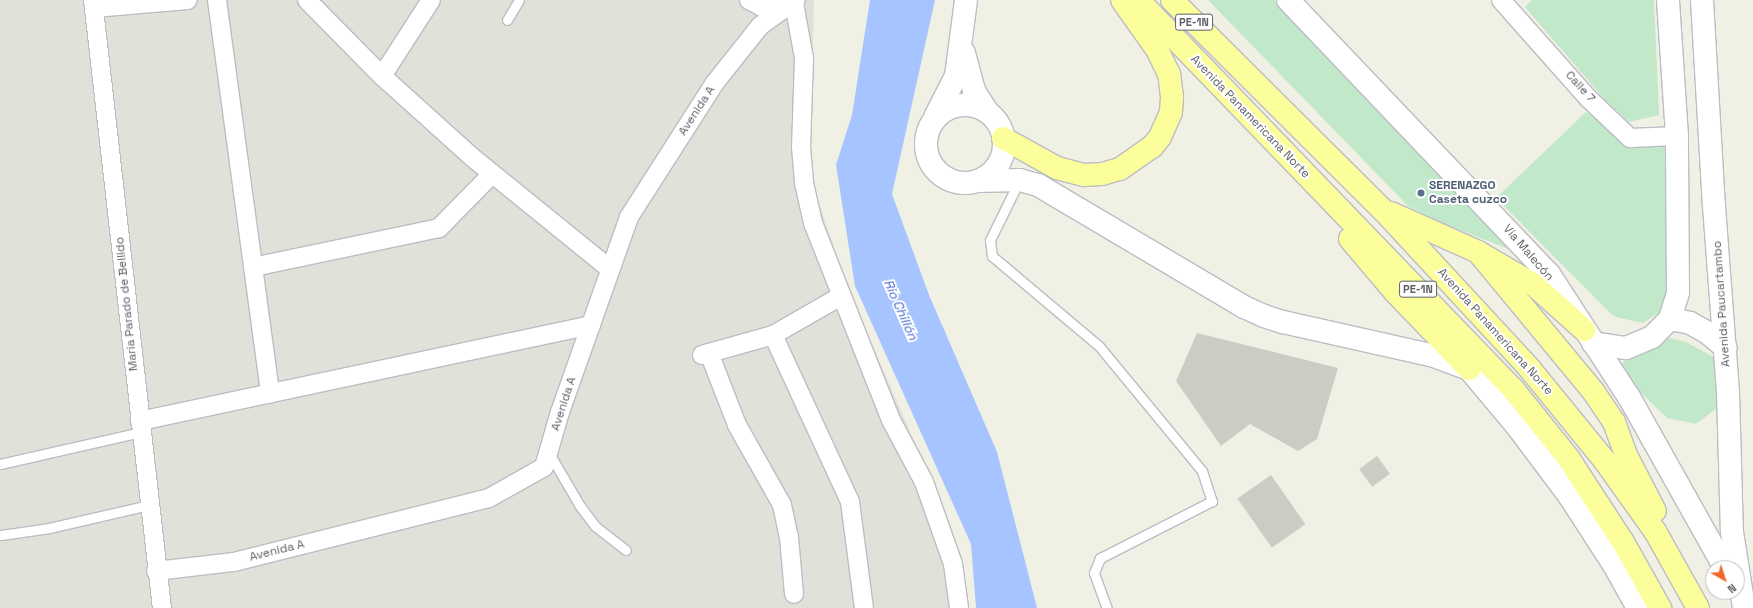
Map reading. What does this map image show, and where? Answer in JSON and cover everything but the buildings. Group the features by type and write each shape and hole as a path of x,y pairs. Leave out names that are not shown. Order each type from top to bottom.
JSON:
{"highway":[{"path":"1004,138 1057,168 1089,175 1120,169 1152,147 1160,136 1171,112 1172,97 1169,74 1158,51 1122,0"},
{"name":"Avenida Panamericana Norte","path":"1138,0 1513,389 1569,459 1623,542 1660,608"},
{"name":"Avenida Panamericana Norte","path":"1172,0 1383,210 1530,369 1605,461 1655,531 1699,608"},
{"path":"1281,149 1386,281 1469,369"},
{"path":"1383,210 1478,252 1532,284 1589,337"},
{"path":"1478,252 1550,337 1593,391 1614,422 1625,453 1687,571 1699,608"}],"main road":[{"path":"966,0 962,38 952,87 930,124 925,147 934,168 953,182 1020,180 1038,184 1244,307 1264,316 1283,322 1431,354 1469,369 1516,425 1570,497 1614,565 1638,608"},
{"name":"Vía Malecón","path":"1288,0 1549,274 1629,397 1721,560"},
{"path":"1589,337 1626,348 1652,337 1670,319 1678,292 1677,136 1668,0"},
{"name":"Avenida Paucartambo","path":"1702,0 1726,348 1732,532 1743,608"},
{"path":"962,38 970,80 987,112"},
{"path":"1674,94 1708,92"},
{"path":"930,124 942,112 956,105 967,104 987,112 995,118 1004,138 1003,149 998,164 986,176 976,181"},
{"path":"1670,319 1690,323 1708,333 1726,348"}],"street":[{"path":"93,4 188,0"},
{"path":"217,0 270,393"},
{"path":"307,0 382,76 492,174 610,269"},
{"path":"382,76 431,0"},
{"path":"749,0 762,7 795,1 804,58 801,147 804,183 813,223 891,420 924,482 953,564 959,608"},
{"name":"Calle 7","path":"1501,0 1589,99 1630,138 1677,136"},
{"name":"Avenida A","path":"156,571 234,562 489,498 544,467 591,324 629,217 714,84 760,26 795,1"},
{"name":"María Parado de Bellido","path":"93,4 156,571 162,608"},
{"path":"253,267 438,228 492,174"},
{"path":"794,594 789,537 782,505 737,425 706,354 773,335 841,296"},
{"path":"140,426 270,393 591,324"},
{"path":"773,335 850,502 864,608"}],"lane":[{"path":"507,20 519,0"},
{"path":"1020,180 990,240 992,256 1100,346 1202,471 1212,501 1100,558 1094,573 1107,608"},
{"path":"0,464 140,426"},
{"path":"549,452 580,506 595,526 626,550"},
{"path":"1,535 49,528 149,506"}],"shaded area":[{"path":"0,0 814,0 810,177 849,291 951,526 967,608 0,608"}],"green space":[{"path":"1208,0 1275,0 1426,151 1511,250 1442,223 1408,206"},
{"path":"1532,0 1654,0 1659,115 1629,122 1605,100 1525,7"},
{"path":"1586,112 1629,140 1673,140 1673,288 1666,308 1643,323 1616,317 1609,312 1496,198"},
{"path":"1669,338 1686,342 1715,358 1717,408 1696,424 1667,418 1638,390 1620,365 1647,342"}],"water":[{"name":"Río Chillón","path":"870,0 935,0 892,194 929,295 997,452 1037,608 976,608 971,544 855,286 836,165 852,115"}],"place":[{"name":"SERENAZGO Caseta cuzco","path":"1421,193"}]}
